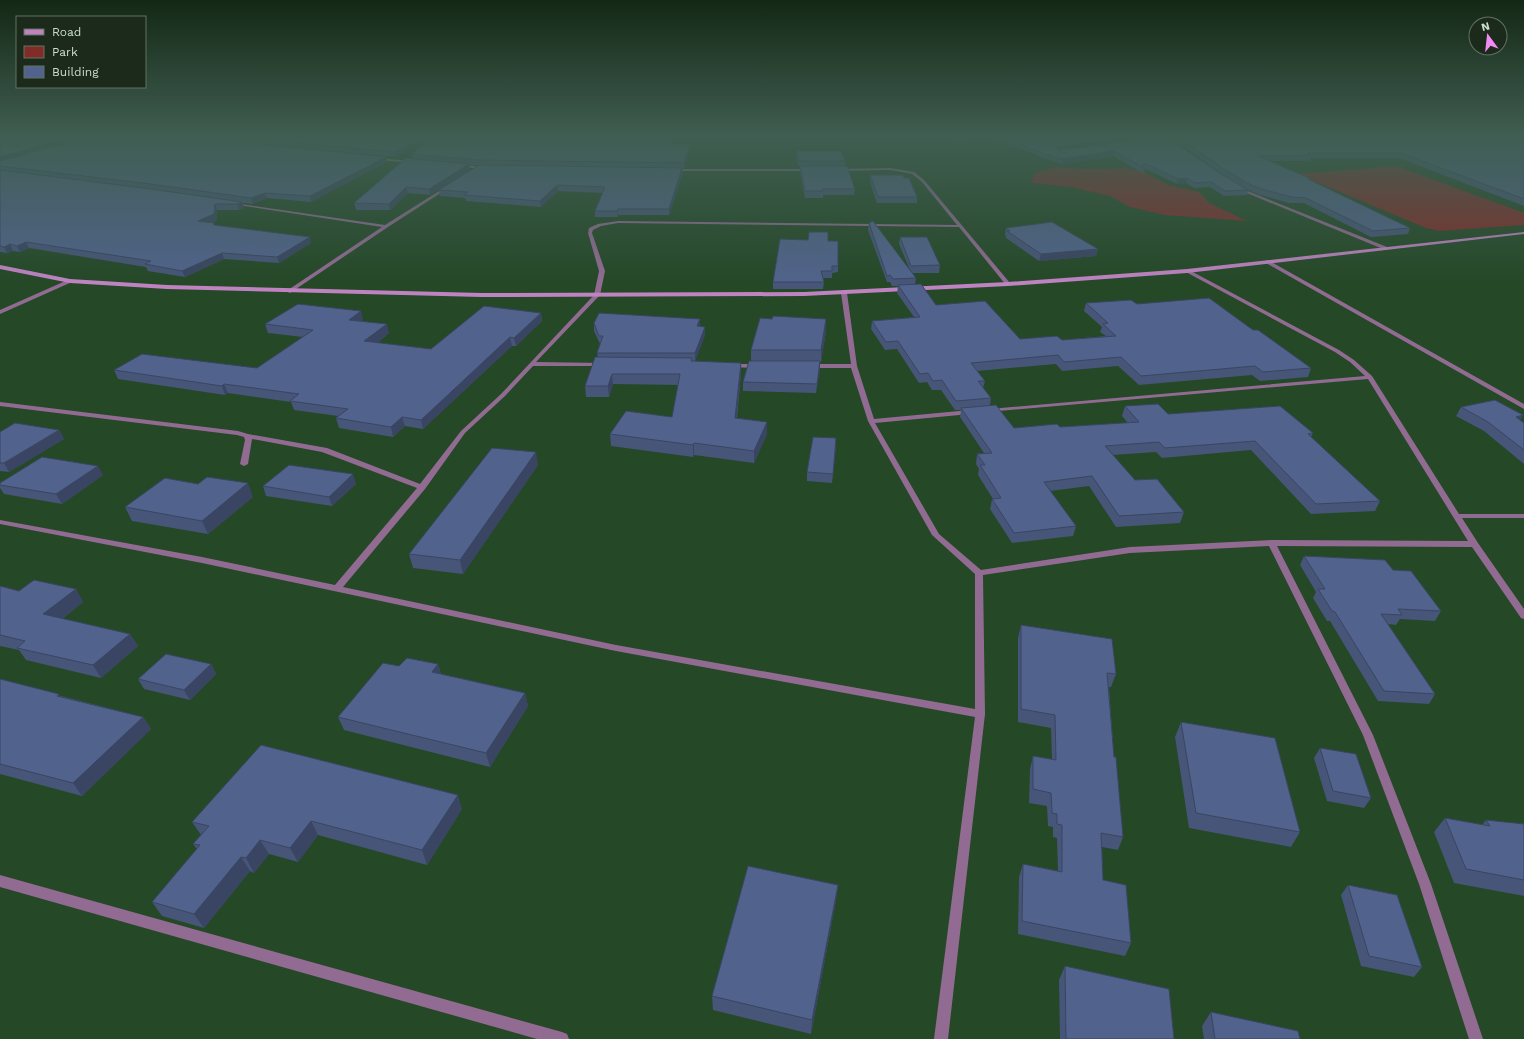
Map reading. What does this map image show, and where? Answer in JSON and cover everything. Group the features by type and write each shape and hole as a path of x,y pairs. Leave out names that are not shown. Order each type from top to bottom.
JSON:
{"street":[{"path":"290,291 386,226 452,185"},
{"path":"927,185 1008,284"},
{"path":"1234,185 1246,192 1385,248"},
{"path":"231,203 386,226"},
{"path":"337,589 422,487 463,432 503,395 597,295 602,271 590,233 591,229 600,225 618,222 960,226"},
{"path":"0,267 70,281 167,287 290,291 482,295 844,293 1008,284 1187,271 1524,233"},
{"path":"1268,262 1524,407"},
{"path":"1187,271 1337,351 1352,361 1370,377 1474,544 1524,616"},
{"path":"0,312 70,281"},
{"path":"844,293 854,366 871,421 936,535 979,573 980,714 941,1039"},
{"path":"531,364 610,365"},
{"path":"720,366 768,366"},
{"path":"799,366 854,366"},
{"path":"982,411 1370,377"},
{"path":"0,404 238,433 324,450 422,487"},
{"path":"871,421 974,412"},
{"path":"244,464 249,440 247,436"},
{"path":"1457,516 1524,516"},
{"path":"0,522 202,560 616,648 980,714"},
{"path":"979,573 1130,550 1272,543 1474,544"},
{"path":"1272,543 1368,735 1425,884 1476,1039"},
{"path":"0,881 562,1039"}],"green space":[{"path":"1056,185 1171,185 1199,192 1209,203 1247,221 1165,215 1130,207 1110,196 1071,187"},
{"path":"1324,185 1449,185 1524,213 1524,225 1439,231 1426,228"}],"building":[{"path":"0,185 123,185 242,202 237,204 215,204 214,214 198,221 214,223 214,225 310,237 277,257 222,253 182,271 145,264 151,261 26,242 17,246 10,244 4,247 0,246"},
{"path":"162,185 330,185 310,196 265,193 251,198"},
{"path":"374,185 435,185 429,189 406,187 389,204 354,203"},
{"path":"446,185 556,185 540,201 464,195 468,192 439,190"},
{"path":"569,185 676,185 669,209 618,209 617,211 595,211 605,187"},
{"path":"804,185 854,185 855,189 822,189 823,191 805,191"},
{"path":"874,185 912,185 917,197 878,197"},
{"path":"1216,185 1240,185 1248,190 1225,191"},
{"path":"1253,185 1322,185 1410,228 1373,231 1306,198 1291,197"},
{"path":"1488,185 1524,185 1524,199"},
{"path":"873,221 916,278 893,279 890,275 887,276 869,223"},
{"path":"1052,222 1098,249 1041,254 1007,231 1010,231 1006,228"},
{"path":"809,232 828,232 828,241 838,241 838,266 832,266 832,271 821,271 824,282 773,282 780,239 808,240"},
{"path":"900,237 927,237 940,265 911,266"},
{"path":"921,284 936,305 985,301 1020,339 1057,336 1062,340 1116,336 1103,324 1108,323 1086,303 1131,300 1137,304 1209,298 1253,330 1258,330 1311,368 1263,372 1255,366 1141,376 1121,357 1064,362 1058,355 971,363 985,381 978,381 991,398 956,401 942,380 933,381 928,373 920,374 898,341 886,342 872,321 920,317 898,285"},
{"path":"298,304 361,311 349,320 387,324 364,341 431,349 484,306 541,313 514,338 510,337 421,420 402,417 391,427 336,418 348,409 290,401 299,394 224,384 222,386 114,370 142,354 257,368 313,330 265,324"},
{"path":"599,313 700,319 697,326 705,327 695,353 597,353 603,336 599,336 594,323"},
{"path":"773,316 826,319 821,350 751,350 760,318 772,319"},
{"path":"595,357 692,358 691,361 741,363 735,418 767,422 754,451 610,434 626,411 672,417 680,374 612,374 608,386 585,386"},
{"path":"749,361 820,361 817,384 743,382"},
{"path":"1495,400 1523,415 1516,417 1524,423 1524,450 1488,422 1461,407"},
{"path":"1158,404 1168,414 1280,406 1313,433 1308,434 1380,501 1316,504 1255,441 1165,448 1159,442 1105,446 1135,480 1157,479 1184,512 1119,516 1092,476 1044,482 1076,526 1014,533 992,499 1001,498 980,465 985,465 977,454 992,453 961,408 996,405 1014,428 1057,424 1060,427 1139,422 1125,406"},
{"path":"15,423 59,430 4,463 0,463 0,432"},
{"path":"813,437 836,438 833,474 807,472"},
{"path":"492,448 536,452 460,560 409,554"},
{"path":"42,457 98,466 56,494 0,485 0,483"},
{"path":"289,465 353,474 329,497 263,486"},
{"path":"207,477 248,483 202,521 125,507 165,478 198,484"},
{"path":"1304,556 1385,560 1393,570 1411,571 1441,611 1398,609 1402,615 1381,614 1435,694 1384,691 1335,612 1332,611 1318,589 1325,589"},
{"path":"34,580 76,589 43,614 130,634 93,665 17,648 25,641 0,635 0,586 19,591"},
{"path":"1021,625 1112,639 1116,674 1107,673 1123,837 1101,833 1103,880 1126,885 1131,943 1022,921 1023,864 1062,872 1062,825 1057,824 1057,814 1052,813 1051,793 1033,789 1033,756 1056,760 1055,715 1021,709"},
{"path":"166,654 211,664 184,690 138,679"},
{"path":"407,658 438,664 432,672 525,693 486,753 338,717 383,663 399,666"},
{"path":"0,679 59,694 57,696 143,717 73,783 0,764"},
{"path":"1181,722 1275,738 1300,832 1196,813"},
{"path":"261,745 458,795 422,850 311,821 290,848 260,840 246,858 241,857 194,914 152,902 200,845 193,844 209,826 192,822"},
{"path":"1320,748 1356,754 1371,798 1333,791"},
{"path":"1445,818 1490,826 1486,820 1524,824 1524,880 1466,869"},
{"path":"748,866 838,885 812,1020 712,996"},
{"path":"1348,885 1397,895 1422,967 1369,956"},
{"path":"1065,966 1169,989 1174,1039 1066,1039"},
{"path":"1211,1012 1298,1031 1300,1039 1215,1039"}]}
